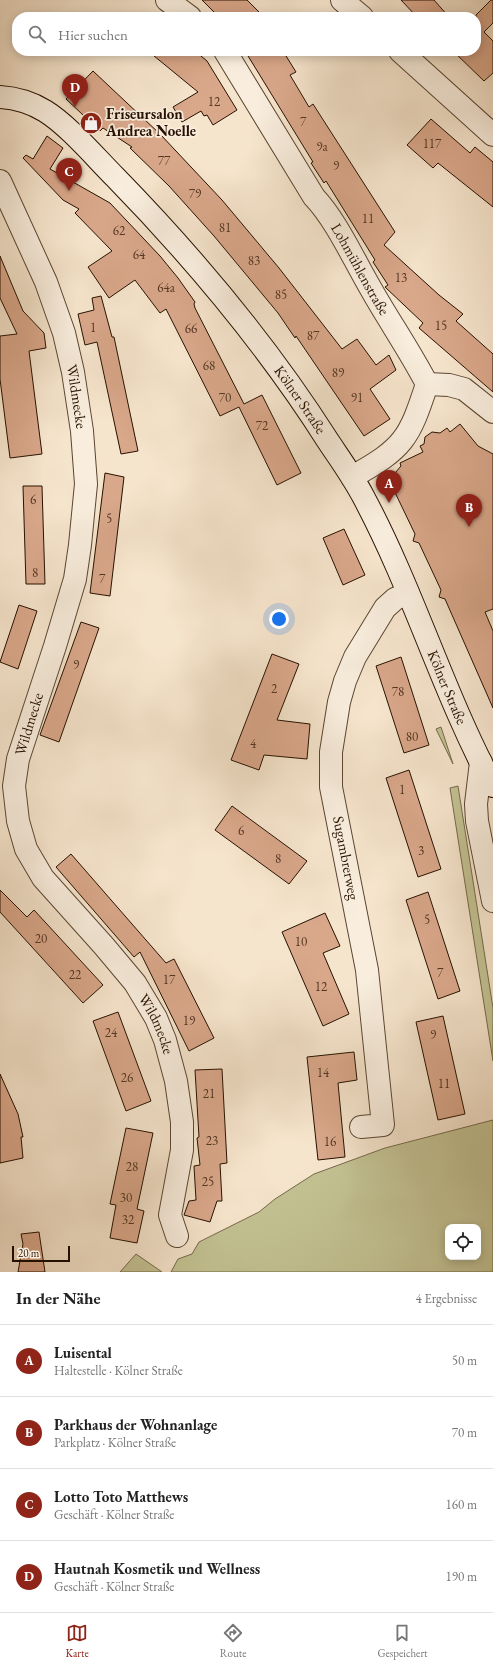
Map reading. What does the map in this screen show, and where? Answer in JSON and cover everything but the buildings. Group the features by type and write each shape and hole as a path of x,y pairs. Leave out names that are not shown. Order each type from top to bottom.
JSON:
{"street":[{"path":"167,0 183,12"},
{"path":"342,0 356,12"},
{"name":"Lohmühlenstraße","path":"228,56 314,197 327,213 372,292 406,344 427,384"},
{"path":"406,56 493,135"},
{"name":"Kölner Straße","path":"0,97 14,98 46,112 100,161 161,224 272,358 352,477 371,510 408,593 462,722 493,786"},
{"name":"Wildmecke","path":"0,181 46,282 66,340 73,372 82,431 86,484 80,545 74,579 55,646 18,759 14,786 18,821 26,849 43,878 135,983 156,1018 165,1040 176,1081 182,1122 182,1150 170,1215 177,1236"},
{"path":"352,477 388,456 400,443 410,430 420,408 427,384 449,385 464,388 493,412"},
{"name":"Sugambrerweg","path":"361,1128 383,1125 367,970 331,787 331,752 338,702 355,657 385,608 395,599 408,593"},
{"path":"481,762 476,804 478,829 488,846 493,895"}],"shaded area":[{"path":"441,727 453,764 436,729"},
{"path":"458,786 493,1008 493,1061 450,788"},
{"path":"493,1120 493,1272 171,1272 178,1259 192,1254 199,1242 259,1212 275,1199 314,1174 385,1148"},
{"path":"136,1254 162,1272 120,1272"}],"place":[{"name":"Hautnah Kosmetik und Wellness","path":"75,107"},
{"name":"Friseursalon Andrea Noelle","path":"91,123"},
{"name":"Lotto Toto Matthews","path":"69,191"},
{"name":"Luisental","path":"389,503"},
{"name":"Parkhaus der Wohnanlage","path":"469,527"}]}
